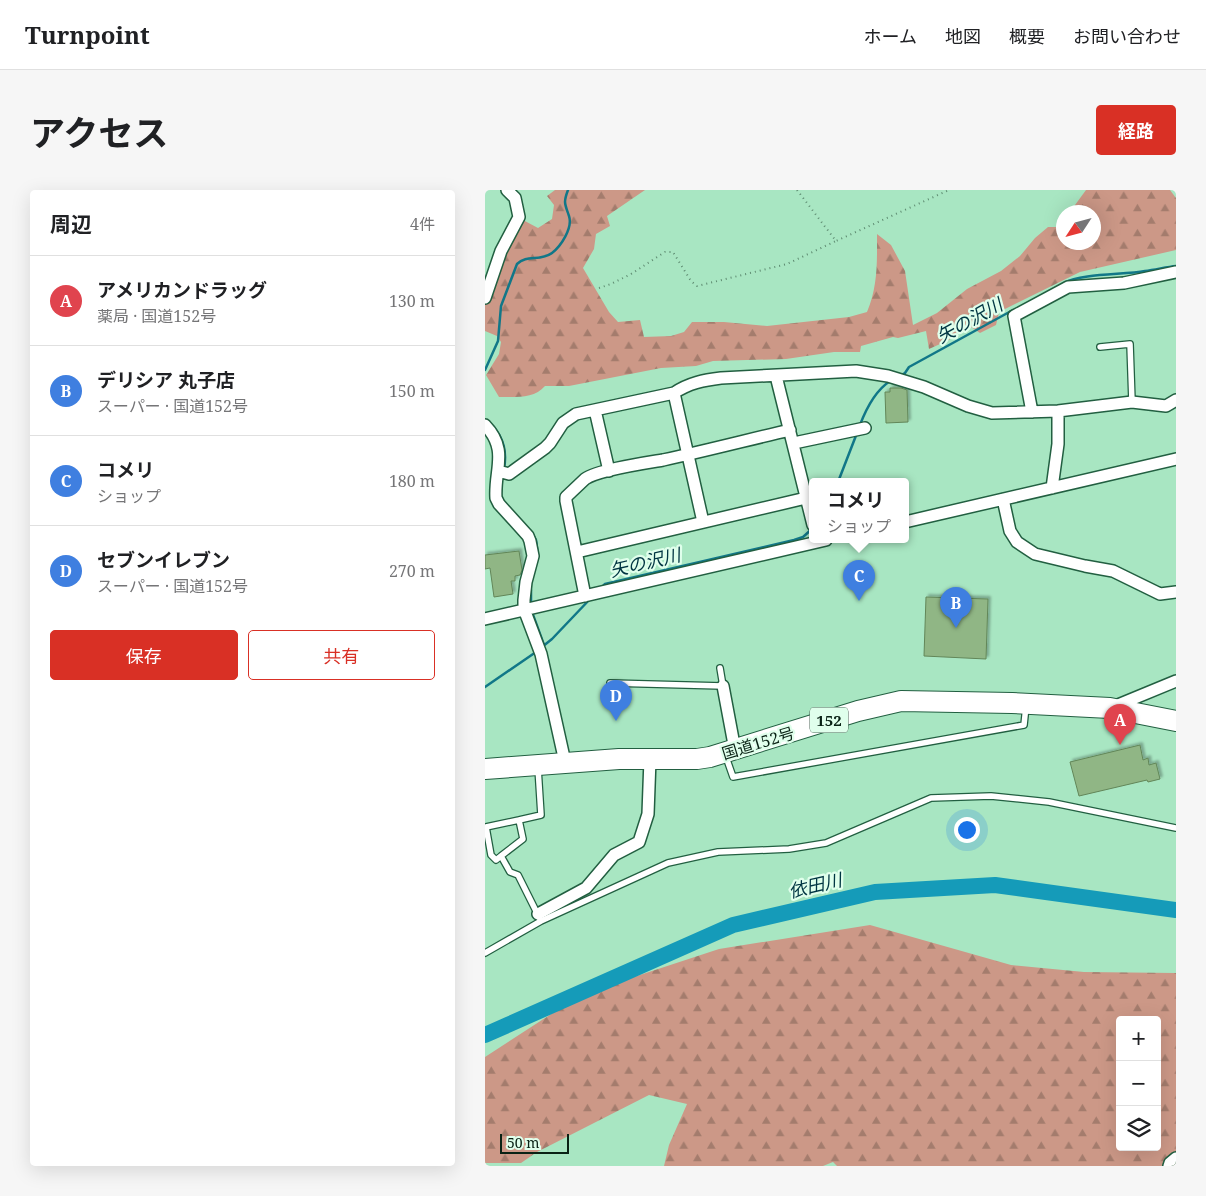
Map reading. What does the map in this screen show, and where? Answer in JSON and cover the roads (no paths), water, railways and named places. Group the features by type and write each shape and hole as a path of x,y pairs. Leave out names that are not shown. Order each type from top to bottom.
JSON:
{"highway":[{"name":"国道152号","path":"485,768 565,762 651,759 697,760 730,752 858,711 901,701 1110,708 1176,721"}],"street":[{"path":"485,298 501,251 519,217 515,198 507,190"},
{"path":"1032,412 1014,316 1068,287 1124,283 1176,272"},
{"path":"502,472 509,474 545,448 550,444 563,423 576,414 674,393 684,386 700,381 721,378 856,371 902,380 961,404 992,413 1058,411 1132,402 1167,406 1176,400"},
{"path":"776,376 794,443 809,512"},
{"path":"674,393 703,522"},
{"path":"595,410 609,471"},
{"path":"1051,488 1058,444 1058,411"},
{"path":"485,425 498,446 502,472 496,498 499,504 528,536 532,548 533,556 525,591 565,762"},
{"path":"794,443 861,428"},
{"path":"588,596 566,497 588,476 687,455 790,430"},
{"path":"909,521 1176,458"},
{"path":"577,552 805,498"},
{"path":"1003,499 1010,531 1017,542 1035,554 1113,571 1160,594 1176,592"},
{"path":"485,619 811,543"},
{"path":"1110,708 1176,681"},
{"path":"723,686 730,752"},
{"path":"540,918 586,888 614,855 639,842 648,814 651,759"},
{"path":"1169,1166 1169,1163 1176,1158"}],"lane":[{"path":"1100,347 1130,344 1132,402"},
{"path":"610,683 723,686 720,668"},
{"path":"730,752 733,777 1024,725 1026,704"},
{"path":"519,820 523,839 496,860 491,855 486,827 541,815 537,764"},
{"path":"485,953 540,918 668,863 719,852 789,849 827,843 931,798 991,796 1049,802 1176,828"},
{"path":"501,856 511,872 518,874 540,918"}],"waterway":[{"path":"485,370 498,341 501,306 517,264 525,259 543,257 552,253 568,231 570,221 565,203 568,190"},
{"name":"矢の沢川","path":"1064,283 1081,277 1176,266"},
{"name":"矢の沢川","path":"899,376 905,373 909,367 1013,310"},
{"name":"矢の沢川","path":"860,425 872,401 890,381"},
{"path":"493,426 504,446 504,469"},
{"name":"矢の沢川","path":"840,478 857,433"},
{"name":"矢の沢川","path":"602,587 605,584 794,540 803,537 809,532"},
{"path":"532,533 536,540 538,556"},
{"path":"531,590 531,605"},
{"name":"矢の沢川","path":"542,647 591,598"},
{"path":"532,612 544,645"},
{"name":"矢の沢川","path":"485,687 536,652"},
{"name":"依田川","path":"485,1035 733,925 875,892 995,885 1176,910"}],"place":[{"name":"コメリ","path":"859,601"},
{"name":"デリシア 丸子店","path":"956,628"},
{"name":"セブンイレブン","path":"616,721"},
{"name":"アメリカンドラッグ","path":"1120,745"}]}
